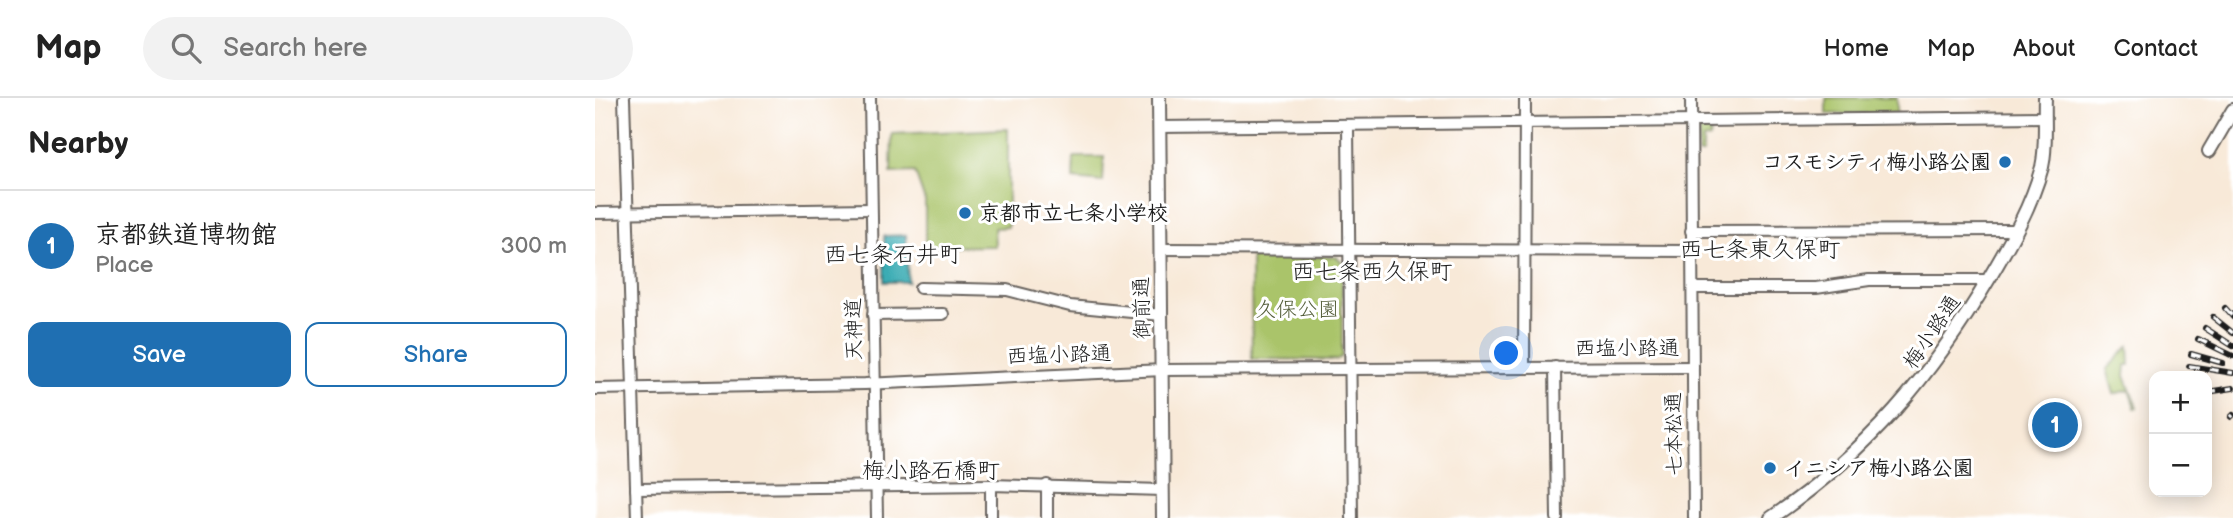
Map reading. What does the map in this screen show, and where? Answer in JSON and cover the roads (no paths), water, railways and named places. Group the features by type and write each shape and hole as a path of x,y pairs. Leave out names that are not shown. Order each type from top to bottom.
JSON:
{"street":[{"path":"625,98 637,518"},
{"name":"天神道","path":"870,98 877,518"},
{"name":"御前通","path":"1159,98 1163,518"},
{"path":"1524,367 1525,98"},
{"name":"七本松通","path":"1691,98 1694,518"},
{"name":"梅小路通","path":"1771,518 1824,478 1910,395 1954,336 2017,230 2043,164 2045,98"},
{"path":"2209,151 2233,110"},
{"path":"1159,127 1348,127 2045,117"},
{"path":"1348,127 1349,358 1353,369 1352,518"},
{"path":"595,214 870,209"},
{"path":"1691,231 2017,230"},
{"path":"1161,250 1693,251"},
{"path":"1694,288 1816,288 1869,280 1988,280"},
{"path":"920,288 1007,290 1070,306 1162,315"},
{"path":"873,315 943,314"},
{"path":"1555,367 1557,518"},
{"name":"西塩小路通","path":"595,389 875,384 1163,370 1693,367"},
{"path":"991,485 991,518"},
{"path":"636,489 1047,485 1163,490"},
{"path":"1047,485 1047,518"}],"water":[{"path":"906,235 908,282 884,282 884,236"}],"railway":[{"path":"2225,308 2233,317"},
{"path":"2213,317 2233,333"},
{"path":"2205,328 2233,346"},
{"path":"2198,339 2233,356"},
{"path":"2191,354 2223,363"},
{"path":"2189,366 2233,373"},
{"path":"2212,391 2233,388"}],"place":[{"name":"コスモシティ梅小路公園","path":"2005,162"},
{"name":"京都市立七条小学校","path":"965,213"},
{"name":"京都鉄道博物館","path":"2055,425"},
{"name":"イニシア梅小路公園","path":"1770,468"}],"district":[{"name":"西七条東久保町","path":"1760,250"},
{"name":"西七条石井町","path":"893,255"},
{"name":"西七条西久保町","path":"1372,272"},
{"name":"梅小路石橋町","path":"931,471"}],"park label":[{"name":"久保公園","path":"1297,309"}]}
